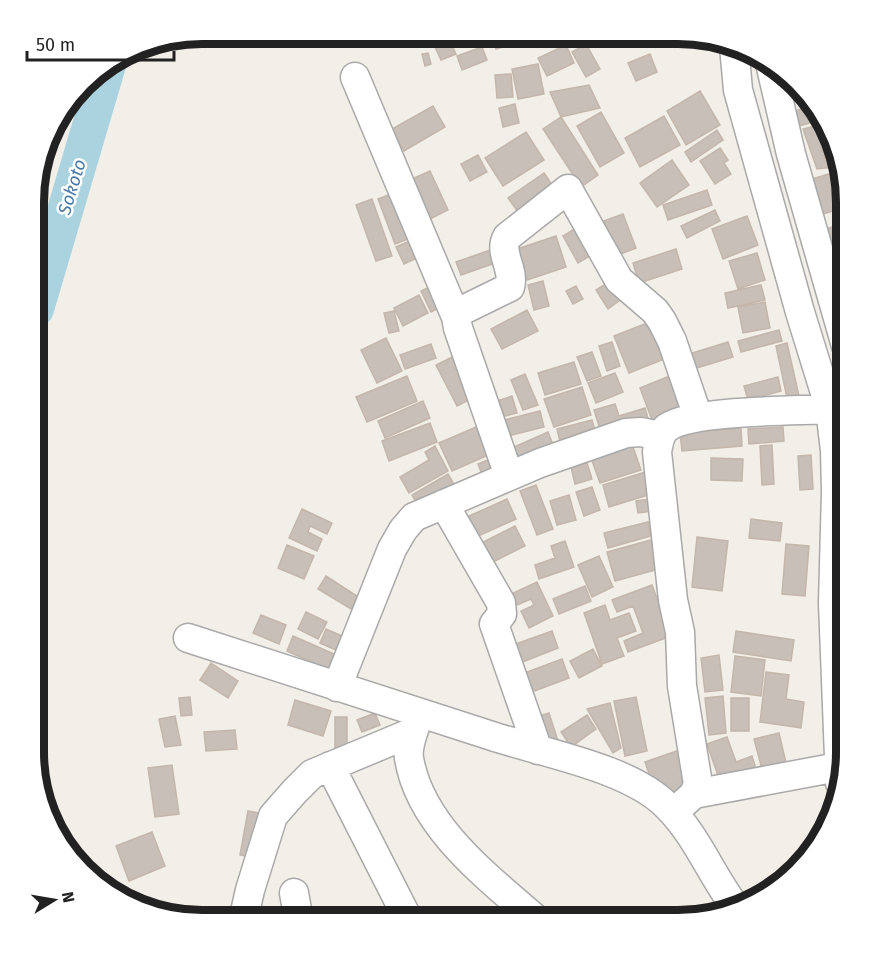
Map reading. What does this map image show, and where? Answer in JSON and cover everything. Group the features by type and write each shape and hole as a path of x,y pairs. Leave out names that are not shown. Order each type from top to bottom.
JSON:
{"street":[{"path":"735,55 736,79 741,101 796,300 830,409 835,461"},
{"path":"773,75 791,154 835,305"},
{"path":"355,77 456,317 509,476"},
{"path":"456,317 461,311 510,287 512,275 504,249 507,237 568,189 619,280 662,321 672,341 698,417"},
{"path":"672,812 694,794 698,784 682,686 680,632 673,600 657,452 660,436 668,427 698,417 830,409"},
{"path":"337,687 392,549 402,530 414,517 540,463 626,433 641,432 660,436"},
{"path":"444,504 501,603 501,614 494,624 538,750"},
{"path":"835,515 833,603 835,660"},
{"path":"188,638 337,687 416,723 538,750 592,765 632,783 654,796 672,812 712,868 731,901"},
{"path":"245,910 273,816 312,774 416,723"},
{"path":"416,723 408,757 426,805 466,858 525,910"},
{"path":"330,766 404,910"},
{"path":"694,794 833,776"},
{"path":"294,892 297,910"}],"building":[{"path":"434,44 452,44 456,54 441,60"},
{"path":"494,44 513,44 496,49"},
{"path":"586,44 600,69 586,77 572,52"},
{"path":"566,45 574,63 547,76 538,58"},
{"path":"482,47 487,60 462,70 457,56"},
{"path":"428,53 431,64 425,66 422,54"},
{"path":"650,54 657,72 636,81 628,63"},
{"path":"538,64 544,94 518,99 512,69"},
{"path":"511,74 513,97 497,98 495,75"},
{"path":"777,79 793,94 782,98"},
{"path":"589,85 600,108 561,117 550,92"},
{"path":"700,91 720,125 686,145 667,111"},
{"path":"515,104 519,123 503,127 499,108"},
{"path":"433,106 445,127 404,151 392,129"},
{"path":"804,108 813,122 799,126 795,111"},
{"path":"601,112 624,153 600,167 577,126"},
{"path":"664,116 680,145 640,167 625,138"},
{"path":"561,117 598,175 581,187 543,129"},
{"path":"816,126 827,151 831,167 817,169 803,129"},
{"path":"717,130 723,140 691,162 685,152"},
{"path":"526,132 544,160 503,186 485,158"},
{"path":"720,148 728,160 724,163 731,174 715,184 700,161"},
{"path":"478,155 487,172 470,181 461,164"},
{"path":"672,160 689,185 657,207 640,183"},
{"path":"430,171 448,210 428,220 410,180"},
{"path":"544,173 553,186 518,212 508,198"},
{"path":"832,173 835,210 823,214 812,179"},
{"path":"707,190 712,205 668,220 663,205"},
{"path":"396,192 413,237 395,244 378,199"},
{"path":"372,199 392,256 376,261 356,205"},
{"path":"715,210 720,221 687,238 681,226"},
{"path":"623,214 636,248 618,255 604,221"},
{"path":"747,216 758,245 723,259 712,229"},
{"path":"584,223 600,250 578,263 563,236"},
{"path":"835,226 835,257 832,258 825,229"},
{"path":"556,236 566,267 527,280 517,249"},
{"path":"412,240 419,257 404,264 396,247"},
{"path":"496,248 501,261 461,275 456,262"},
{"path":"676,249 682,269 639,283 633,263"},
{"path":"757,253 765,280 738,289 729,261"},
{"path":"835,259 835,275 832,260"},
{"path":"615,278 627,295 608,309 596,290"},
{"path":"543,281 549,306 534,310 528,285"},
{"path":"433,285 443,306 431,312 421,291"},
{"path":"761,285 765,300 728,308 725,293"},
{"path":"576,286 583,299 573,304 566,291"},
{"path":"419,295 428,313 403,326 394,308"},
{"path":"765,302 770,328 743,333 738,307"},
{"path":"527,310 538,331 502,349 491,329"},
{"path":"394,311 399,331 389,333 384,313"},
{"path":"655,320 669,357 629,373 614,336"},
{"path":"779,330 782,341 741,352 738,341"},
{"path":"386,338 402,371 377,383 361,350"},
{"path":"612,342 620,366 607,371 599,346"},
{"path":"728,342 733,357 690,370 686,355"},
{"path":"787,343 799,396 787,398 776,346"},
{"path":"431,344 436,358 405,369 400,355"},
{"path":"592,352 601,376 587,381 577,357"},
{"path":"458,354 479,395 457,406 436,365"},
{"path":"574,362 581,384 545,395 538,373"},
{"path":"615,373 623,392 596,403 588,383"},
{"path":"677,373 692,413 655,428 640,388"},
{"path":"525,374 538,405 523,410 511,380"},
{"path":"407,376 417,401 367,422 356,397"},
{"path":"778,377 781,391 748,400 744,386"},
{"path":"582,387 591,415 554,427 544,399"},
{"path":"512,396 517,413 501,417 497,401"},
{"path":"423,401 430,418 385,438 378,421"},
{"path":"615,404 619,416 645,408 650,425 603,439 594,410"},
{"path":"540,411 544,427 508,436 504,420"},
{"path":"592,420 598,441 562,450 557,429"},
{"path":"430,423 437,442 389,461 382,441"},
{"path":"483,424 495,452 452,471 439,443"},
{"path":"783,427 784,441 749,444 748,429"},
{"path":"741,428 742,446 682,451 680,433"},
{"path":"548,432 556,452 520,468 512,448"},
{"path":"632,444 641,470 600,483 591,458"},
{"path":"772,445 774,484 762,485 760,446"},
{"path":"435,446 448,471 409,493 400,477 429,460 425,452"},
{"path":"811,455 813,489 800,490 798,456"},
{"path":"711,458 743,459 742,481 711,480"},
{"path":"490,459 496,473 483,477 478,464"},
{"path":"587,463 592,479 575,484 571,467"},
{"path":"652,470 658,492 609,507 603,485"},
{"path":"448,474 455,486 419,507 412,495"},
{"path":"536,485 553,529 537,535 520,491"},
{"path":"592,487 600,510 584,516 576,492"},
{"path":"569,495 576,520 557,525 550,501"},
{"path":"507,499 516,519 476,537 467,517"},
{"path":"650,499 652,511 638,513 636,501"},
{"path":"302,509 332,523 327,534 310,526 308,532 322,539 317,551 289,538"},
{"path":"751,519 782,523 780,541 749,538"},
{"path":"648,522 651,536 608,548 604,533"},
{"path":"515,526 525,546 487,565 477,545"},
{"path":"697,537 728,541 722,591 692,587"},
{"path":"651,540 659,569 615,581 607,552"},
{"path":"565,541 574,567 539,579 535,565 555,558 551,546"},
{"path":"786,544 809,546 805,596 782,594"},
{"path":"287,545 314,556 304,579 278,568"},
{"path":"599,556 613,587 592,597 578,565"},
{"path":"326,576 363,600 356,612 318,589"},
{"path":"537,582 553,616 529,628 521,611 534,605 531,599 517,605 511,594"},
{"path":"652,585 671,636 628,652 624,641 643,633 633,606 617,612 612,600"},
{"path":"585,586 591,601 559,614 553,599"},
{"path":"605,605 610,620 629,613 636,631 617,638 624,656 602,664 584,613"},
{"path":"306,612 327,622 318,639 298,629"},
{"path":"261,615 286,625 279,644 253,633"},
{"path":"326,629 351,640 345,654 320,643"},
{"path":"552,631 558,648 520,663 513,645"},
{"path":"736,631 794,640 791,661 733,652"},
{"path":"293,636 343,658 337,673 287,651"},
{"path":"593,649 602,666 579,678 570,661"},
{"path":"719,655 723,690 705,692 701,658"},
{"path":"735,656 765,660 761,696 731,692"},
{"path":"562,659 569,678 529,693 522,674"},
{"path":"211,663 238,681 228,698 200,680"},
{"path":"766,672 789,675 786,699 804,702 801,728 760,722"},
{"path":"723,696 726,733 709,735 705,698"},
{"path":"190,697 192,715 181,716 179,698"},
{"path":"636,697 647,751 625,756 614,701"},
{"path":"731,698 749,698 749,731 731,731"},
{"path":"295,700 331,711 323,736 288,725"},
{"path":"610,703 621,748 613,753 587,709"},
{"path":"375,713 380,725 362,732 357,720"},
{"path":"549,713 559,744 545,748 536,717"},
{"path":"587,715 596,729 571,747 561,732"},
{"path":"175,716 181,745 165,747 159,719"},
{"path":"335,717 347,717 347,751 335,751"},
{"path":"235,730 237,749 206,751 204,732"},
{"path":"779,733 787,767 763,773 754,739"},
{"path":"727,737 736,762 752,756 758,775 722,787 707,744"},
{"path":"688,747 695,791 657,797 645,762"},
{"path":"172,765 179,814 155,817 148,768"},
{"path":"248,811 264,814 256,858 240,855"},
{"path":"152,832 165,866 129,881 116,846"}],"waterway":[{"name":"Sokoto","path":"44,282 104,77"}]}
